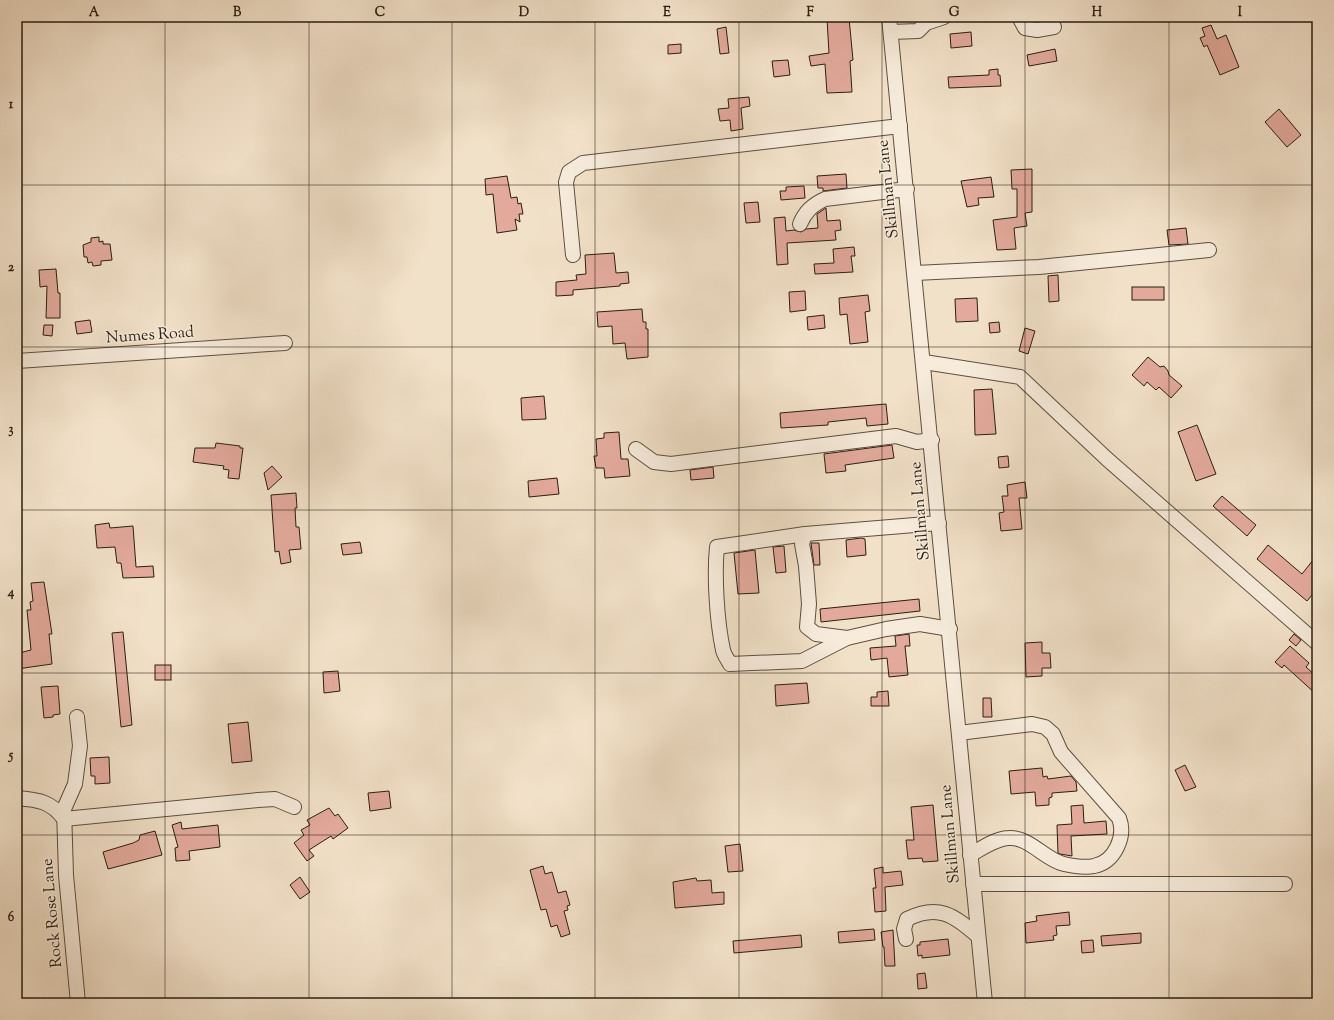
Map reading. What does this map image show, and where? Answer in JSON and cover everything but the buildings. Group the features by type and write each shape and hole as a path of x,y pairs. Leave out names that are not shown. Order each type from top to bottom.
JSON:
{"street":[{"name":"Skillman Lane","path":"889,17 932,440 985,1003"},
{"path":"891,32 918,31 926,23 944,17"},
{"path":"1019,17 1025,28 1037,30 1054,27"},
{"path":"573,255 566,182 569,172 583,163 900,126"},
{"path":"800,224 804,216 813,205 825,199 907,189"},
{"path":"915,273 997,270 1081,264 1209,250"},
{"name":"Numes Road","path":"17,362 285,343"},
{"path":"924,362 1020,377 1111,462 1204,545 1306,631 1317,643"},
{"path":"636,449 654,462 671,464 896,436 917,442 932,440"},
{"path":"939,523 806,534 717,547 715,566 724,651 730,664 802,660 847,638 886,629 920,624 950,629"},
{"path":"806,534 802,544 806,566 809,604 807,627 816,634 847,638"},
{"name":"Rock Rose Lane","path":"77,717 80,746 75,784 64,809 64,819 66,874 78,1003"},
{"path":"959,733 1032,724 1044,727 1053,734 1061,752 1119,818 1122,827 1120,841 1111,856 1104,862 1095,866 1085,867 1062,863 1018,839 1008,838 970,855"},
{"path":"17,798 36,800 53,806 64,819 275,799 294,807"},
{"path":"973,884 1285,884"},
{"path":"906,940 904,929 908,919 919,913 942,911 956,918 978,936"}]}
